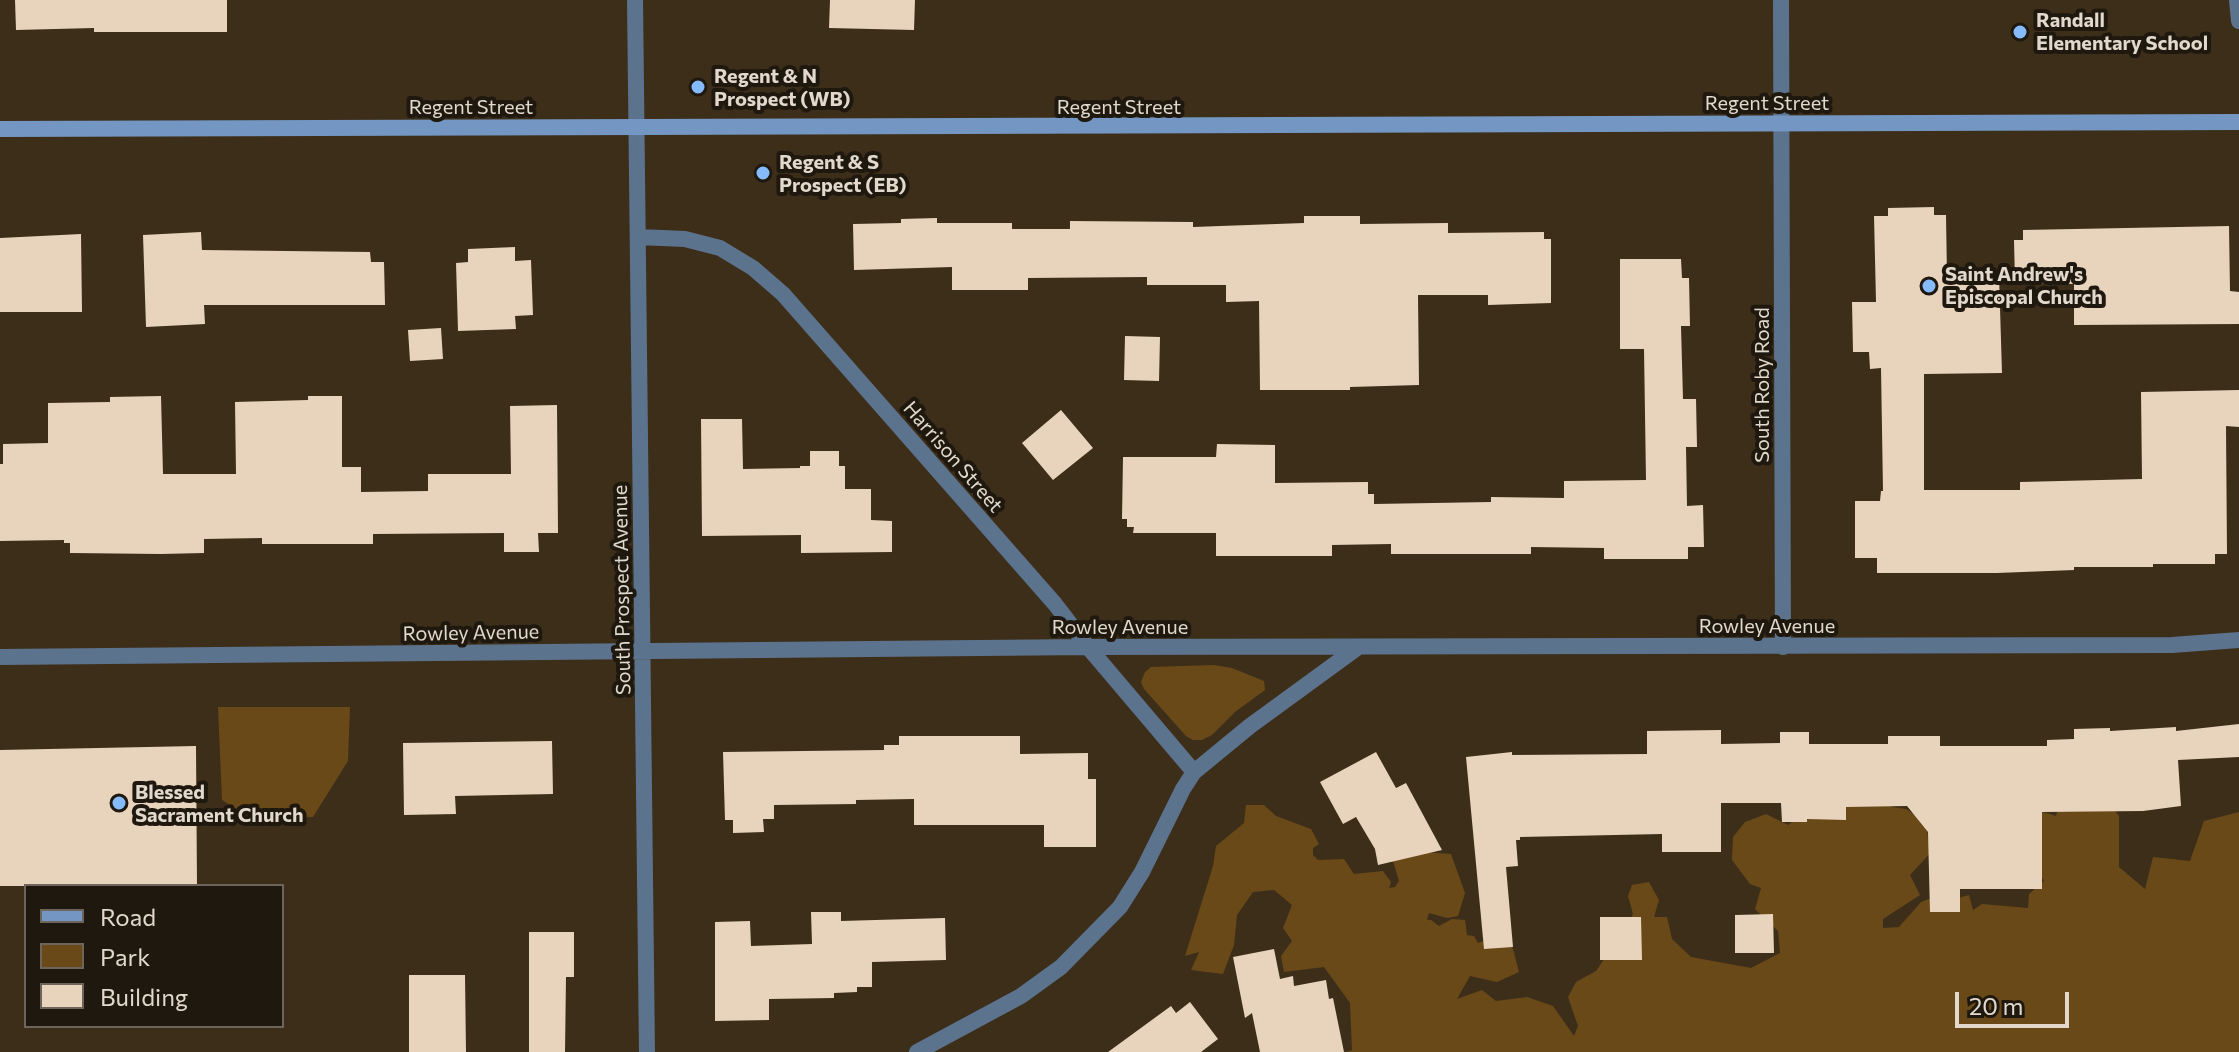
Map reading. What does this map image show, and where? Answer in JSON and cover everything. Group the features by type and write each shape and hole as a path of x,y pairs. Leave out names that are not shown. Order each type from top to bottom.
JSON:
{"main road":[{"name":"Regent Street","path":"0,129 2239,122"}],"street":[{"name":"South Prospect Avenue","path":"635,0 647,1052"},
{"name":"South Roby Road","path":"1781,0 1783,647"},
{"path":"2237,0 2239,21"},
{"name":"Harrison Street","path":"639,237 685,239 720,248 753,268 783,294 1055,604 1194,772"},
{"name":"Rowley Avenue","path":"0,657 1088,647 2172,645 2239,640"},
{"path":"917,1052 1021,996 1061,967 1120,907 1142,872 1194,772 1250,726 1357,648"}],"green space":[{"path":"1214,665 1232,668 1264,681 1265,690 1235,712 1212,735 1193,740 1186,736 1141,682 1151,667"},
{"path":"218,707 350,707 348,761 313,817 247,816 222,800"},
{"path":"2062,794 2113,808 2119,816 2119,867 2145,889 2153,857 2190,861 2204,821 2239,812 2239,1052 1346,1052 1352,1050 1350,1003 1324,967 1284,972 1281,956 1292,941 1283,928 1292,905 1274,890 1253,892 1237,915 1234,945 1223,974 1191,970 1199,952 1185,956 1213,866 1216,846 1244,823 1246,805 1264,805 1276,816 1311,829 1319,844 1313,848 1313,855 1318,860 1344,859 1354,874 1383,871 1391,882 1389,888 1395,887 1399,881 1393,861 1423,852 1451,854 1465,893 1458,916 1447,918 1429,913 1427,920 1439,926 1452,919 1465,920 1467,935 1474,936 1478,943 1500,935 1513,949 1519,972 1497,982 1470,976 1457,999 1482,990 1496,1001 1527,997 1553,1006 1574,1036 1578,1026 1568,997 1576,982 1596,971 1626,927 1633,914 1628,896 1632,885 1649,882 1659,900 1654,917 1667,917 1672,939 1691,957 1751,968 1780,953 1778,931 1755,909 1761,888 1750,884 1732,860 1733,837 1745,822 1766,814 1788,825 1818,803 1881,797 1892,807 1906,809 1927,823 1928,841 1935,848 1910,875 1920,895 1883,919 1883,928 1899,927 1921,902 1944,893 1954,899 1969,895 1973,910 1982,904 2028,908 2029,894 2044,881 2032,862 2036,821 2043,812 2056,816"}],"building":[{"path":"15,0 227,0 227,32 94,32 94,28 16,30"},
{"path":"830,0 915,0 914,30 829,28"},
{"path":"1934,207 1934,215 1946,215 1947,277 1999,275 2002,373 1924,374 1924,490 2020,490 2020,482 2142,479 2141,392 2239,390 2239,427 2226,426 2227,554 2215,554 2215,564 2074,567 2074,570 1997,573 1877,573 1877,558 1855,558 1855,501 1880,501 1883,491 1881,368 1870,369 1869,352 1853,352 1852,302 1876,302 1874,216 1888,216 1888,208"},
{"path":"1304,216 1360,216 1360,224 1448,223 1448,233 1544,232 1544,239 1551,239 1551,303 1488,305 1488,295 1418,295 1419,385 1350,387 1350,390 1260,390 1259,301 1226,302 1226,285 1147,285 1147,277 1028,278 1028,290 952,290 952,267 854,270 853,224 901,223 901,219 937,218 937,223 1012,223 1012,229 1070,229 1070,221 1193,222 1193,227 1304,223"},
{"path":"2229,226 2230,291 2239,292 2239,324 2074,325 2074,284 2015,283 2014,240 2023,240 2023,230"},
{"path":"201,232 202,250 370,252 371,262 384,262 385,305 204,305 205,324 146,327 143,235"},
{"path":"81,234 82,312 0,312 0,238"},
{"path":"515,247 515,261 531,260 533,315 515,316 516,329 458,331 456,263 468,262 468,249"},
{"path":"1620,259 1681,259 1682,278 1689,278 1690,326 1681,326 1683,399 1696,399 1697,447 1686,447 1687,506 1703,505 1704,547 1688,547 1688,559 1604,559 1604,548 1531,547 1531,554 1391,554 1391,544 1332,545 1332,556 1216,556 1216,533 1133,533 1134,527 1127,527 1127,519 1122,519 1123,457 1216,457 1217,444 1275,445 1275,483 1368,482 1368,494 1374,494 1374,504 1491,502 1491,497 1564,498 1564,481 1646,480 1644,349 1620,349"},
{"path":"441,328 443,359 410,361 408,330"},
{"path":"1125,336 1160,337 1159,381 1124,380"},
{"path":"161,396 163,474 236,474 235,402 342,396 342,467 361,467 361,492 428,491 428,474 511,474 510,406 557,405 558,533 538,533 539,552 504,552 504,533 373,534 373,544 262,544 262,538 204,539 204,553 161,554 70,553 70,543 64,543 64,540 0,541 3,444 48,443 48,403 110,402 110,397"},
{"path":"1061,410 1093,448 1053,480 1022,443"},
{"path":"701,419 742,419 743,469 800,468 810,466 810,451 839,451 839,466 845,466 845,489 871,489 871,520 892,521 892,552 801,553 801,535 702,536"},
{"path":"2239,724 2239,757 2178,760 2181,806 2143,811 2042,812 2042,889 1960,889 1960,912 1930,912 1928,832 1907,806 1846,807 1846,820 1782,822 1781,803 1721,803 1721,852 1662,852 1662,834 1520,837 1516,840 1518,866 1506,867 1513,947 1484,949 1466,757 1512,752 1512,755 1647,754 1647,731 1721,730 1721,744 1780,743 1780,732 1809,732 1809,744 1888,744 1888,736 1940,736 1940,746 2047,746 2047,740 2074,739 2074,729 2110,728 2110,731 2176,727 2176,731"},
{"path":"899,736 1020,736 1020,754 1088,753 1088,779 1096,779 1096,847 1044,847 1044,825 914,825 914,799 856,800 856,804 774,805 774,819 763,819 764,832 733,833 733,820 725,820 723,752 884,750 884,745 899,745"},
{"path":"552,741 553,794 455,796 456,814 404,815 403,743"},
{"name":"Blessed Sacrament Church","path":"196,746 197,884 0,886 0,750"},
{"path":"1376,752 1396,788 1406,783 1442,850 1378,865 1375,849 1356,817 1343,824 1320,782"},
{"path":"811,912 841,912 841,921 945,918 946,960 872,962 872,987 857,987 857,992 834,993 834,998 769,999 769,1020 715,1021 715,922 750,921 751,946 812,944"},
{"path":"1773,914 1774,953 1735,953 1735,915"},
{"path":"1600,917 1641,917 1642,960 1600,960"},
{"path":"529,932 574,932 574,977 566,977 565,1052 529,1052"},
{"path":"1274,949 1280,979 1293,976 1294,986 1326,980 1329,999 1333,998 1344,1052 1260,1052 1252,1013 1245,1018 1233,957"},
{"path":"409,975 465,975 466,1052 409,1052"},
{"path":"1190,1002 1218,1039 1201,1052 1108,1052 1171,1006 1176,1013"}],"place":[{"name":"Randall Elementary School","path":"2020,32"},
{"name":"Regent & N Prospect (WB)","path":"698,87"},
{"name":"Regent & S Prospect (EB)","path":"763,173"},
{"name":"Saint Andrew's Episcopal Church","path":"1929,286"},
{"name":"Blessed Sacrament Church","path":"119,803"}]}
